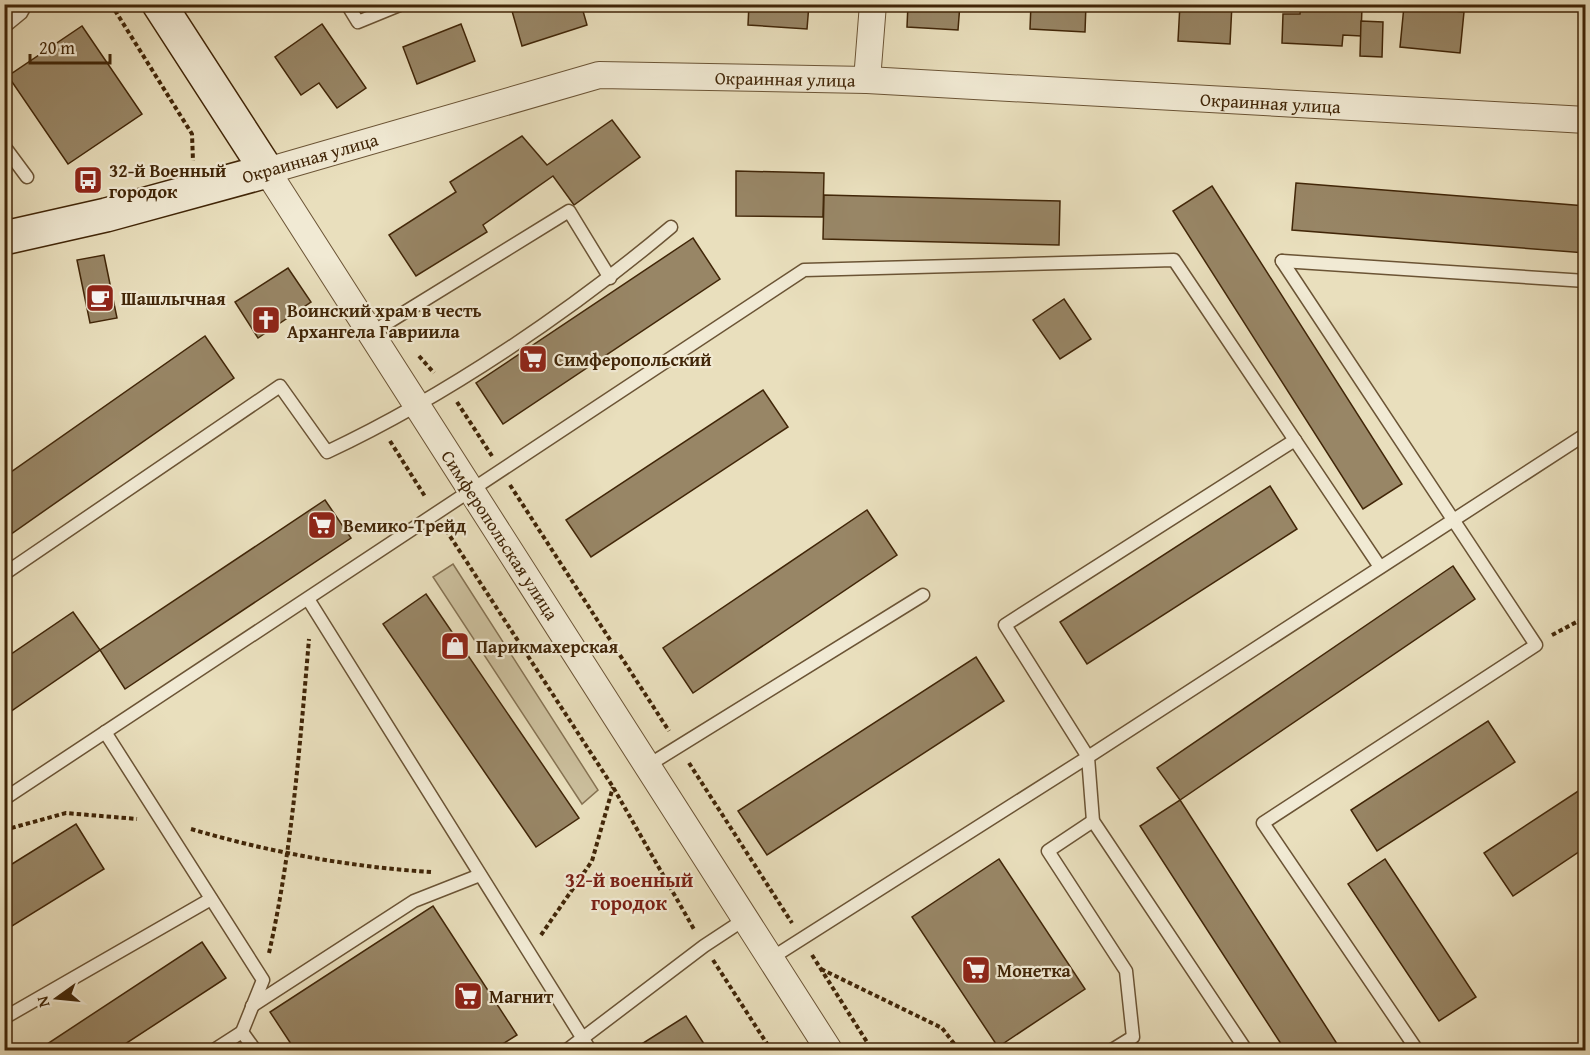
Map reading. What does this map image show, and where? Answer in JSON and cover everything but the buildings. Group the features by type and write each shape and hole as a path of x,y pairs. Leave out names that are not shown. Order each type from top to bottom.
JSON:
{"street":[{"path":"159,4 267,171"},
{"path":"867,80 873,4"},
{"name":"Окраинная улица","path":"4,238 195,191 599,75 867,80 1586,120"},
{"name":"Симферопольская улица","path":"267,171 829,1050"}],"lane":[{"path":"4,27 21,13 26,4"},
{"path":"347,4 358,22 402,4"},
{"path":"4,146 27,177"},
{"path":"371,333 569,211 610,278"},
{"path":"4,574 280,386 327,452 382,427 447,387 610,278 671,227"},
{"path":"4,799 804,270 1174,260 1380,567"},
{"path":"1418,1050 1263,823 1536,645 1282,261 1586,282"},
{"path":"770,959 1088,757 1586,434"},
{"path":"1246,1050 1093,821 1088,757 1005,625 1295,440"},
{"path":"647,766 923,595"},
{"path":"308,599 587,1045"},
{"path":"105,732 263,980 242,1032 214,1050"},
{"path":"1093,821 1048,851 1126,971 1133,1037 1112,1050"},
{"path":"252,1006 414,901 480,875"},
{"path":"4,1018 211,899"},
{"path":"567,1050 587,1045 704,946 745,919"},
{"path":"242,1032 255,1050"}],"path":[{"path":"111,4 192,134 195,191"},
{"path":"418,355 447,387 872,1050"},
{"path":"382,427 436,515 613,787 704,946 771,1050"},
{"path":"263,980 277,917 296,781 310,635 308,599"},
{"path":"1536,645 1586,617"},
{"path":"529,952 592,861 613,787"},
{"path":"4,830 66,813 162,821 230,840 285,852 372,868 436,872"},
{"path":"821,969 942,1028 959,1050"}],"shaded area":[{"path":"453,564 598,790 582,804 433,577"}],"place":[{"name":"32-й Военный городок","path":"88,180"},
{"name":"Шашлычная","path":"100,298"},
{"name":"Воинский храм в честь Архангела Гавриила","path":"266,320"},
{"name":"Симферопольский","path":"533,359"},
{"name":"Вемико-Трейд","path":"322,525"},
{"name":"Парикмахерская","path":"455,646"},
{"name":"Монетка","path":"976,970"},
{"name":"Магнит","path":"468,996"}],"district":[{"name":"32-й военный городок","path":"629,890"}]}
